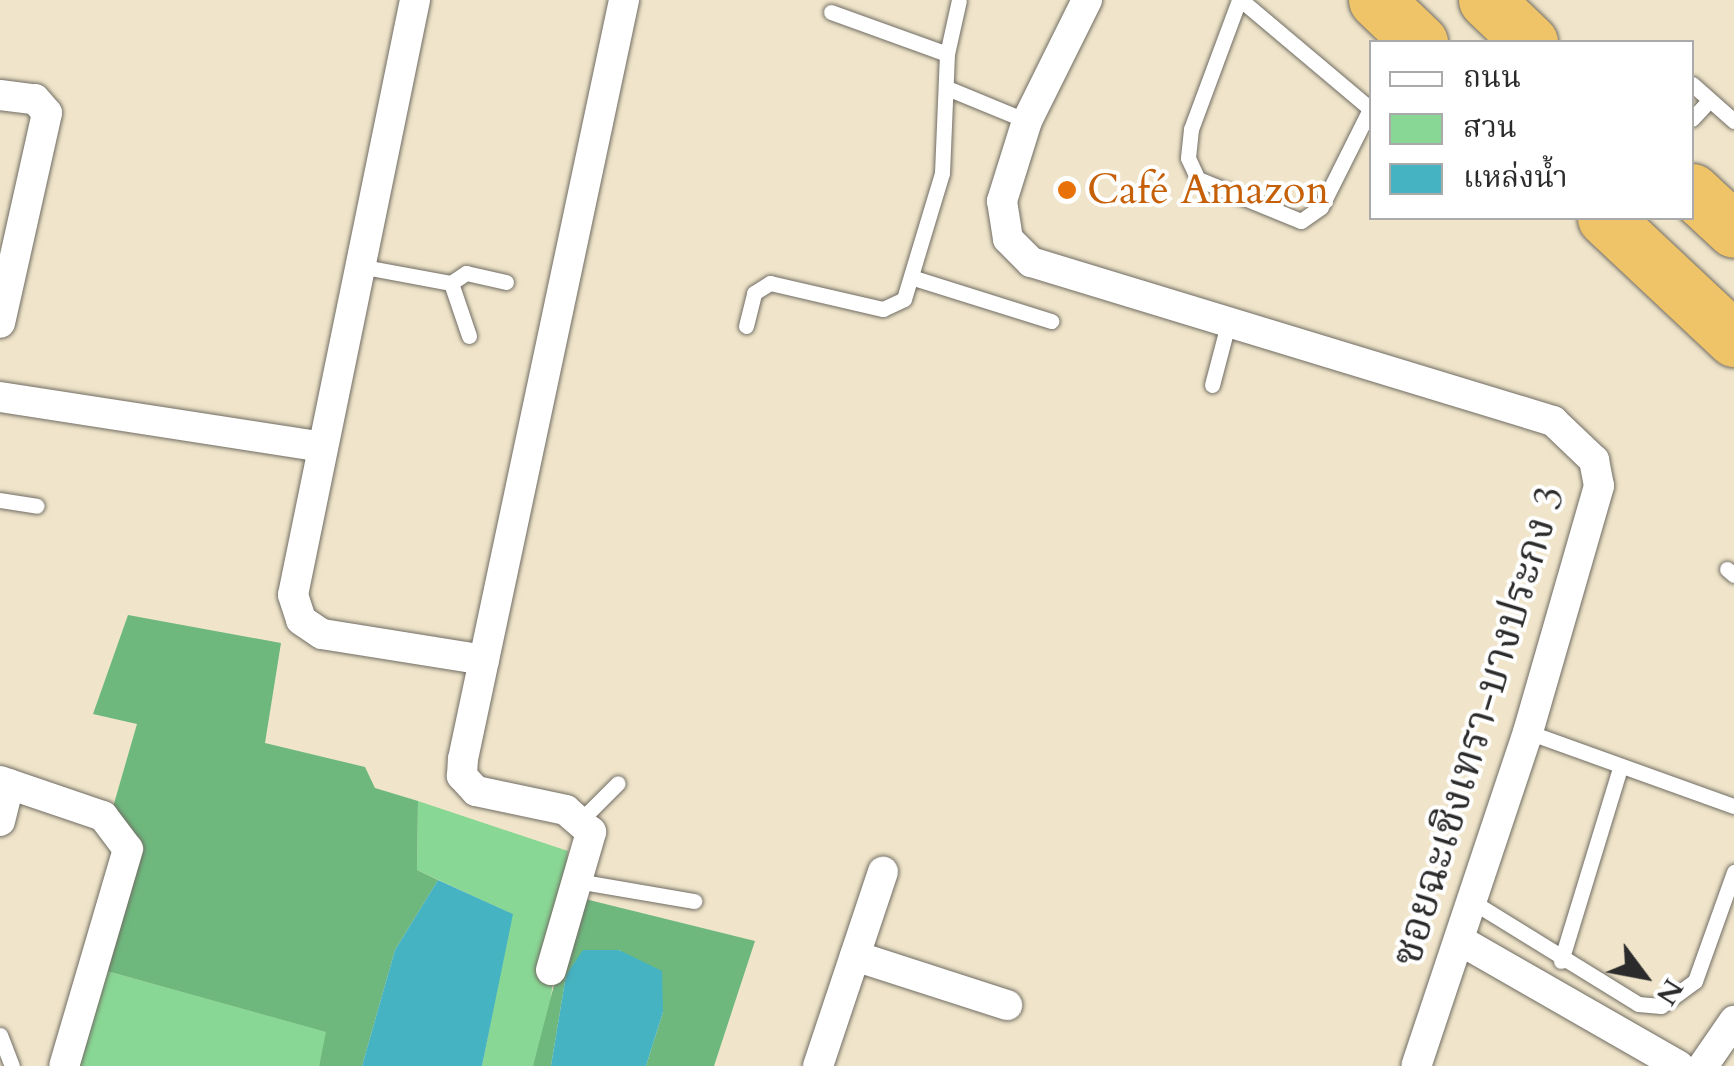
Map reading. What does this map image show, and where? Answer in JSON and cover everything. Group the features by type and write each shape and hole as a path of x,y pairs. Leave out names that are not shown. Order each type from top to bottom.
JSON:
{"highway":[{"path":"1376,0 1418,40"},
{"path":"1694,193 1734,230"},
{"path":"1607,220 1734,339"}],"street":[{"path":"415,0 293,595 301,620 322,634 484,660"},
{"path":"551,970 591,832 583,818 476,791 462,776 624,0"},
{"name":"ซอยฉะเชิงเทรา-บางประกง 3","path":"1087,0 1027,121 1002,202 1008,239 1030,262 1227,328 1553,421 1582,440 1598,486 1528,732 1416,1066"},
{"path":"0,95 35,100 47,113 0,323"},
{"path":"0,397 322,446"},
{"path":"0,822 4,782 103,816 128,850 64,1066"},
{"path":"818,1066 883,872"},
{"path":"1461,941 1679,1066"},
{"path":"855,956 1006,1005"},
{"path":"1703,1066 1734,1021"}],"lane":[{"path":"746,326 761,285 884,309 897,306 914,278 942,173 947,54 959,0"},
{"path":"1369,104 1240,0 1191,128 1188,158 1198,178 1301,220 1322,207 1369,107"},
{"path":"832,12 947,54"},
{"path":"1694,86 1734,122"},
{"path":"947,88 1027,121"},
{"path":"1694,117 1710,100"},
{"path":"360,266 451,283 466,273 506,282"},
{"path":"914,278 1050,321"},
{"path":"451,283 468,336"},
{"path":"1212,385 1227,328"},
{"path":"0,500 37,506"},
{"path":"1528,732 1734,806"},
{"path":"1561,960 1620,768"},
{"path":"583,818 618,782"},
{"path":"1473,902 1561,960 1638,1004 1680,1000 1708,952 1734,872"},
{"path":"577,881 694,901"},
{"path":"0,1035 12,1066"}],"green space":[{"path":"128,615 281,643 265,743 365,767 375,788 418,801 417,870 438,880 395,950 362,1066 319,1066 326,1032 103,970 139,839 113,807 137,724 93,714"},
{"path":"418,801 568,851 548,1023 533,1066 482,1066 512,914 417,870"},
{"path":"577,897 755,941 714,1066 646,1066 663,1012 620,950 584,950 566,975 551,1066 533,1066"},
{"path":"103,970 327,1032 319,1066 75,1066"}],"water":[{"path":"438,880 513,914 482,1066 362,1066 395,950"},
{"path":"583,950 619,950 662,971 663,1012 646,1066 551,1066 566,975"}],"place":[{"name":"Café Amazon","path":"1067,190"}]}
